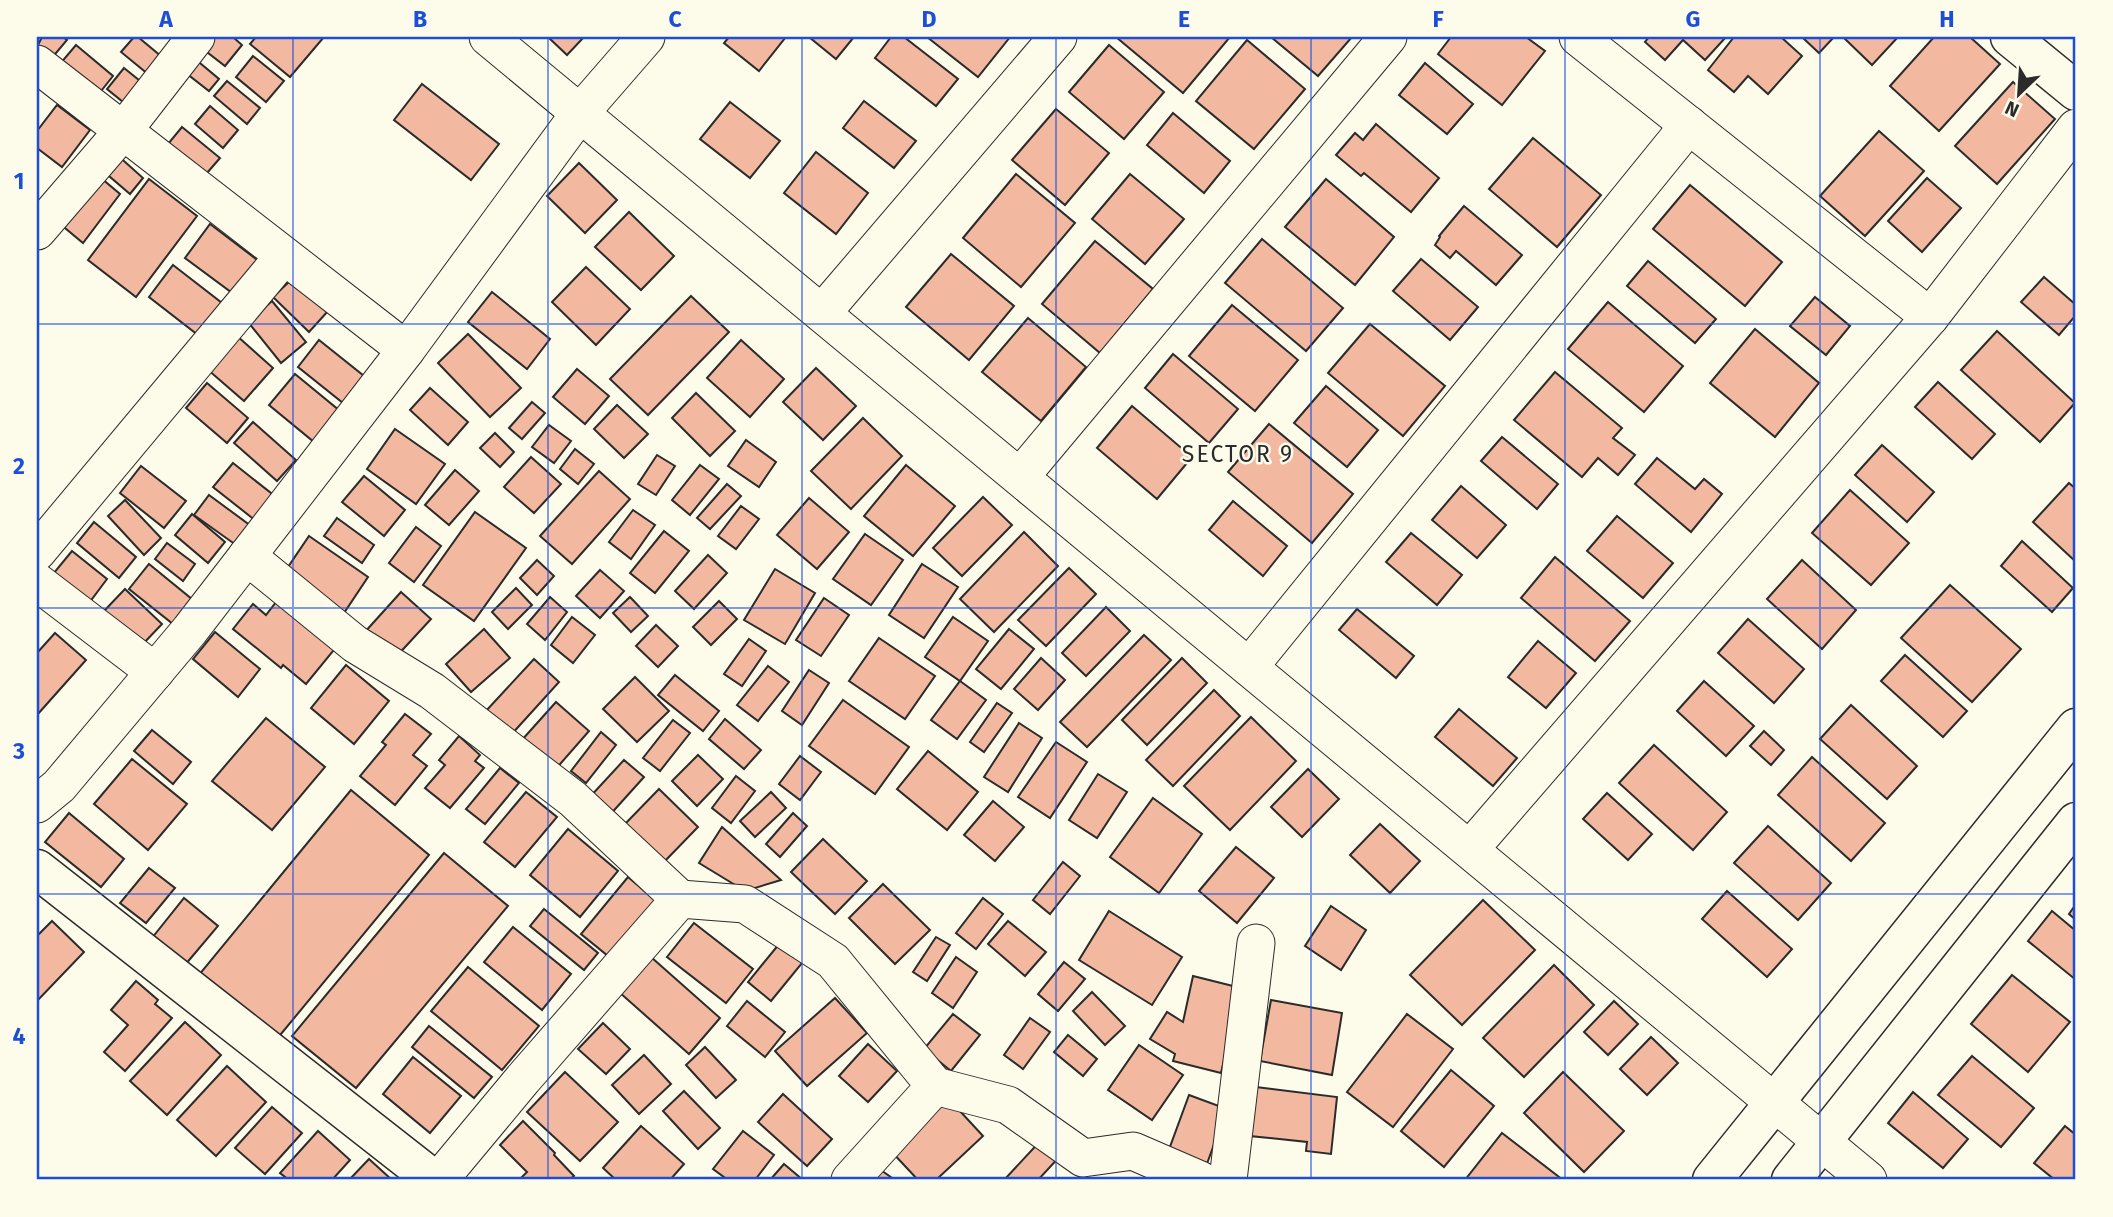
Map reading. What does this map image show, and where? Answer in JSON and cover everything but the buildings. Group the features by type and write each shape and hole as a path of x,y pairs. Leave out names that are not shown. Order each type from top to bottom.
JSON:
{"street":[{"path":"37,231 123,131 196,37"},
{"path":"488,37 1868,1180"},
{"path":"37,804 59,786 155,672 406,350 580,113 646,37"},
{"path":"822,313 1058,37"},
{"path":"1020,477 1388,37"},
{"path":"1578,37 1930,317"},
{"path":"2010,37 2076,91"},
{"path":"37,64 406,350"},
{"path":"1249,667 1689,125"},
{"path":"1470,849 1930,317 2076,128"},
{"path":"37,552 284,256"},
{"path":"247,556 355,644 432,691 573,799 680,899 745,904 833,961 935,1086 1008,1105 1083,1158 1133,1151 1200,1180"},
{"path":"37,582 155,672"},
{"path":"1712,1180 2076,728"},
{"path":"1791,1180 2076,822"},
{"path":"37,869 434,1180"},
{"path":"439,1180 680,899"},
{"path":"1227,1180 1256,943"},
{"path":"850,1180 935,1086"}],"district":[{"name":"SECTOR 9","path":"1238,454"}]}
